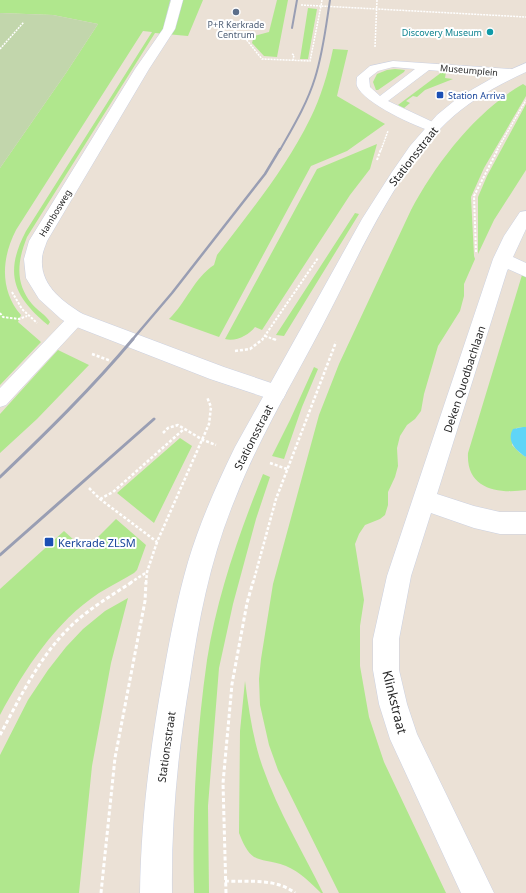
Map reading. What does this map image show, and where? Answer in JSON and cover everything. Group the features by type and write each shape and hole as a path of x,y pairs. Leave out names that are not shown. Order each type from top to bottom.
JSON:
{"street":[{"name":"Hambosweg","path":"177,0 169,29 138,76 38,241 33,259 33,272 49,299 61,310 76,318 217,373 276,392"},
{"name":"Stationsstraat","path":"156,893 156,853 165,747 179,663 196,579 212,527 230,482 276,392 374,210 387,190 434,128 472,96 511,73 526,67"},
{"name":"Deken Quodbachlaan","path":"425,500 500,265 513,236 526,216"},
{"path":"500,265 526,271"},
{"path":"425,500 474,517 500,523 526,523"},
{"name":"Klinkstraat","path":"425,500 399,576 386,639 386,670 393,704 404,739 478,893"}],"lane":[{"name":"Museumplein","path":"374,68 392,64 511,73"},
{"name":"Museumplein","path":"380,102 427,66"},
{"path":"374,68 363,77 362,83 369,95 380,102 434,128"},
{"path":"0,400 76,318"}],"path":[{"path":"241,33 262,58 310,61 322,0"},
{"path":"374,68 377,0"},
{"path":"301,5 526,17"},
{"path":"0,49 24,22"},
{"path":"292,54 294,56 293,60"},
{"path":"500,265 488,268 479,260 476,254 474,196 492,159 526,100"},
{"path":"0,313 3,317 19,319 27,316"},
{"path":"230,351 250,349 261,342 265,336"},
{"path":"226,893 223,783 232,684 247,603 266,532 287,469 338,336"},
{"path":"101,893 115,758 145,601 147,572 157,542 209,424 211,407 209,400 204,393"},
{"path":"163,433 168,428 178,425 203,440"},
{"path":"100,499 113,492 184,429"},
{"path":"89,488 100,499 157,542"},
{"path":"0,735 30,681 69,628 90,610 147,572"},
{"path":"225,881 264,882 286,886 295,893"}],"green space":[{"path":"0,0 203,0 188,36 155,33 27,237 21,255 19,272 20,280 26,296 50,322 48,325 36,314 20,294 14,272 15,259 19,246 26,231 152,32 143,31 16,230 11,241 5,263 6,285 14,306 21,315 18,322 41,342 0,385 0,168 98,24 53,15 0,13"},
{"path":"277,0 288,0 277,57 264,56 252,43 254,36 269,32"},
{"path":"308,8 317,9 308,59 300,59"},
{"path":"0,13 53,15 98,24 0,168"},
{"path":"333,49 348,50 337,96 385,124 347,151 311,166 219,337 169,319 175,313 195,284 207,270 214,265 217,255 267,189 290,155 318,102"},
{"path":"395,69 405,70 376,90 373,82 377,74"},
{"path":"442,72 446,72 445,78 453,79 425,90 417,97 413,96 406,101 410,103 404,108 398,105"},
{"path":"523,84 526,86 526,96 484,168 471,197 475,259 464,284 464,296 460,311 438,346 424,394 421,411 415,419 407,425 400,436 397,448 398,466 388,492 388,505 385,515 380,519 365,525 355,544 364,600 360,626 360,666 369,717 384,762 446,893 339,893 278,770 269,745 260,705 259,679 261,659 273,584 319,415 339,364 411,210 432,174 474,123 489,108"},
{"path":"526,104 526,170 494,220 478,254 478,197 487,176"},
{"path":"377,144 370,169 350,195 262,330 255,327 249,333 238,339 225,339 317,169"},
{"path":"355,213 359,214 284,336 276,335"},
{"path":"522,275 526,277 526,427 516,428 512,445 526,457 526,490 495,490 478,482 472,475 468,453"},
{"path":"58,350 89,365 37,419 0,453 0,414"},
{"path":"314,367 318,369 302,407 284,459 272,456 290,420"},
{"path":"180,438 192,446 154,523 117,493"},
{"path":"263,474 270,477 256,519 233,604 219,668 208,806 209,893 194,893 196,776 200,718 207,660 211,636 223,589 246,519"},
{"path":"116,519 146,545 137,570 130,576 99,593 68,618 42,648 0,715 0,589 64,531 85,550"},
{"path":"128,598 111,663 92,766 79,893 0,893 0,755 28,700 48,670 66,647 83,629 105,611"},
{"path":"245,681 254,736 263,768 283,816 323,893 321,893 305,878 291,868 252,856 239,833 240,731"}],"water":[{"path":"526,427 526,457 516,449 511,442 511,433 513,429"}],"railway":[{"path":"292,28 297,0"},
{"path":"280,150 295,124 312,88 318,69 330,0"},
{"path":"132,340 172,293 265,174 280,149"},
{"path":"0,477 85,393 133,339"},
{"path":"0,555 154,419"}],"place":[{"name":"P+R Kerkrade Centrum","path":"236,12"},
{"name":"Discovery Museum","path":"490,32"},
{"name":"Station Arriva","path":"440,95"},
{"name":"Kerkrade ZLSM","path":"49,542"}]}
